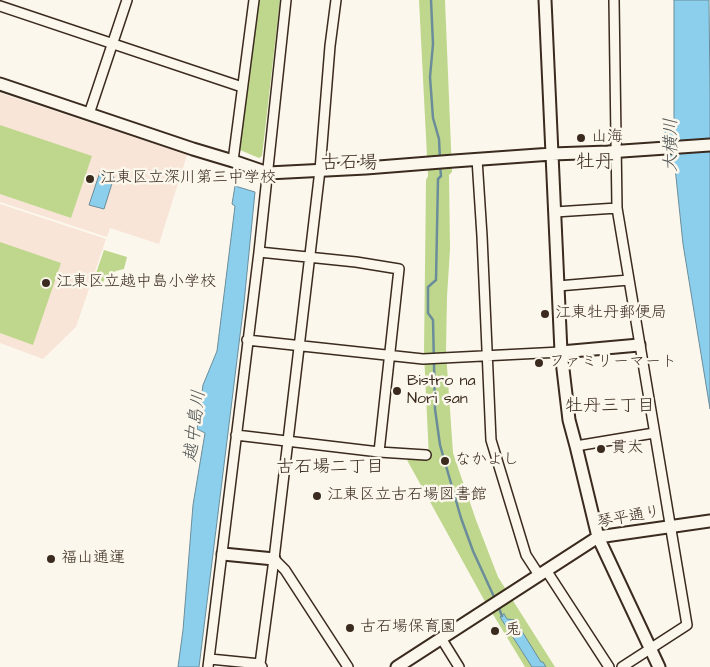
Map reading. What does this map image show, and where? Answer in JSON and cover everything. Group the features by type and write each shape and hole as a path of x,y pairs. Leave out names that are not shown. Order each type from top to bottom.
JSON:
{"street":[{"path":"89,114 127,0"},
{"path":"233,161 254,0"},
{"path":"286,0 259,252 209,663 261,666 320,170 330,46 336,0"},
{"path":"545,0 558,286 569,420 598,537 659,667"},
{"path":"614,0 617,208 687,625 622,667"},
{"path":"0,6 242,87"},
{"path":"0,84 193,149 268,172 366,168 477,159 710,145"},
{"path":"477,159 491,440 526,555 543,573 609,667"},
{"path":"554,212 617,208"},
{"path":"259,252 399,269 379,452"},
{"path":"558,286 629,280"},
{"path":"248,340 423,359 562,352 639,345"},
{"path":"576,446 654,433"},
{"path":"236,435 379,452 426,455"},
{"name":"琴平通り","path":"396,667 598,537 710,521"},
{"path":"223,554 274,558 285,570 348,667"},
{"path":"441,638 459,667"}],"shaded area":[{"name":"江東区立深川第三中学校","path":"0,93 187,155 159,244 110,228 107,237 0,202"},
{"name":"江東区立越中島小学校","path":"0,204 106,239 76,327 43,359 0,343"}],"green space":[{"path":"259,0 280,0 262,156 259,158 240,150"},
{"path":"419,0 445,0 452,172 449,175 450,249 446,352 453,453 498,577 555,667 525,667 483,598 407,460 429,459 424,353 426,180 428,176"},
{"path":"0,125 92,156 71,218 0,194"},
{"path":"0,242 61,263 33,345 0,333"},
{"path":"104,250 127,257 124,269 107,276 103,282 94,279"}],"water":[{"name":"大横川","path":"674,0 709,0 710,409 683,244 675,167 667,166 665,129 674,128"},
{"path":"100,172 114,177 104,209 89,205"},
{"path":"235,186 255,192 244,303 199,667 178,667 183,630 193,505 205,433 197,429 203,385 217,351 235,206 232,204"},
{"path":"504,614 507,619 515,620 546,667 532,667 500,617"}],"waterway":[{"path":"431,0 433,44 430,77 433,118 439,139 440,160"},
{"path":"440,165 441,176 438,179 436,280 428,287 428,313 433,320 435,409 440,445 461,518 473,551 495,599"},
{"path":"498,606 502,616"}],"place":[{"name":"山海","path":"581,138"},
{"name":"江東区立深川第三中学校","path":"90,179"},
{"name":"江東区立越中島小学校","path":"46,283"},
{"name":"江東牡丹郵便局","path":"545,314"},
{"name":"ファミリーマート","path":"539,363"},
{"name":"Bistro na Nori san","path":"397,391"},
{"name":"貫太","path":"601,449"},
{"name":"なかよし","path":"445,461"},
{"name":"江東区立古石場図書館","path":"317,496"},
{"name":"福山通運","path":"51,559"},
{"name":"古石場保育園","path":"350,628"},
{"name":"兎","path":"495,631"}],"district":[{"name":"牡丹","path":"595,163"},
{"name":"古石場","path":"349,164"},
{"name":"牡丹三丁目","path":"610,407"},
{"name":"古石場二丁目","path":"330,468"}],"water label":[{"name":"越中島川","path":"196,426"}]}
